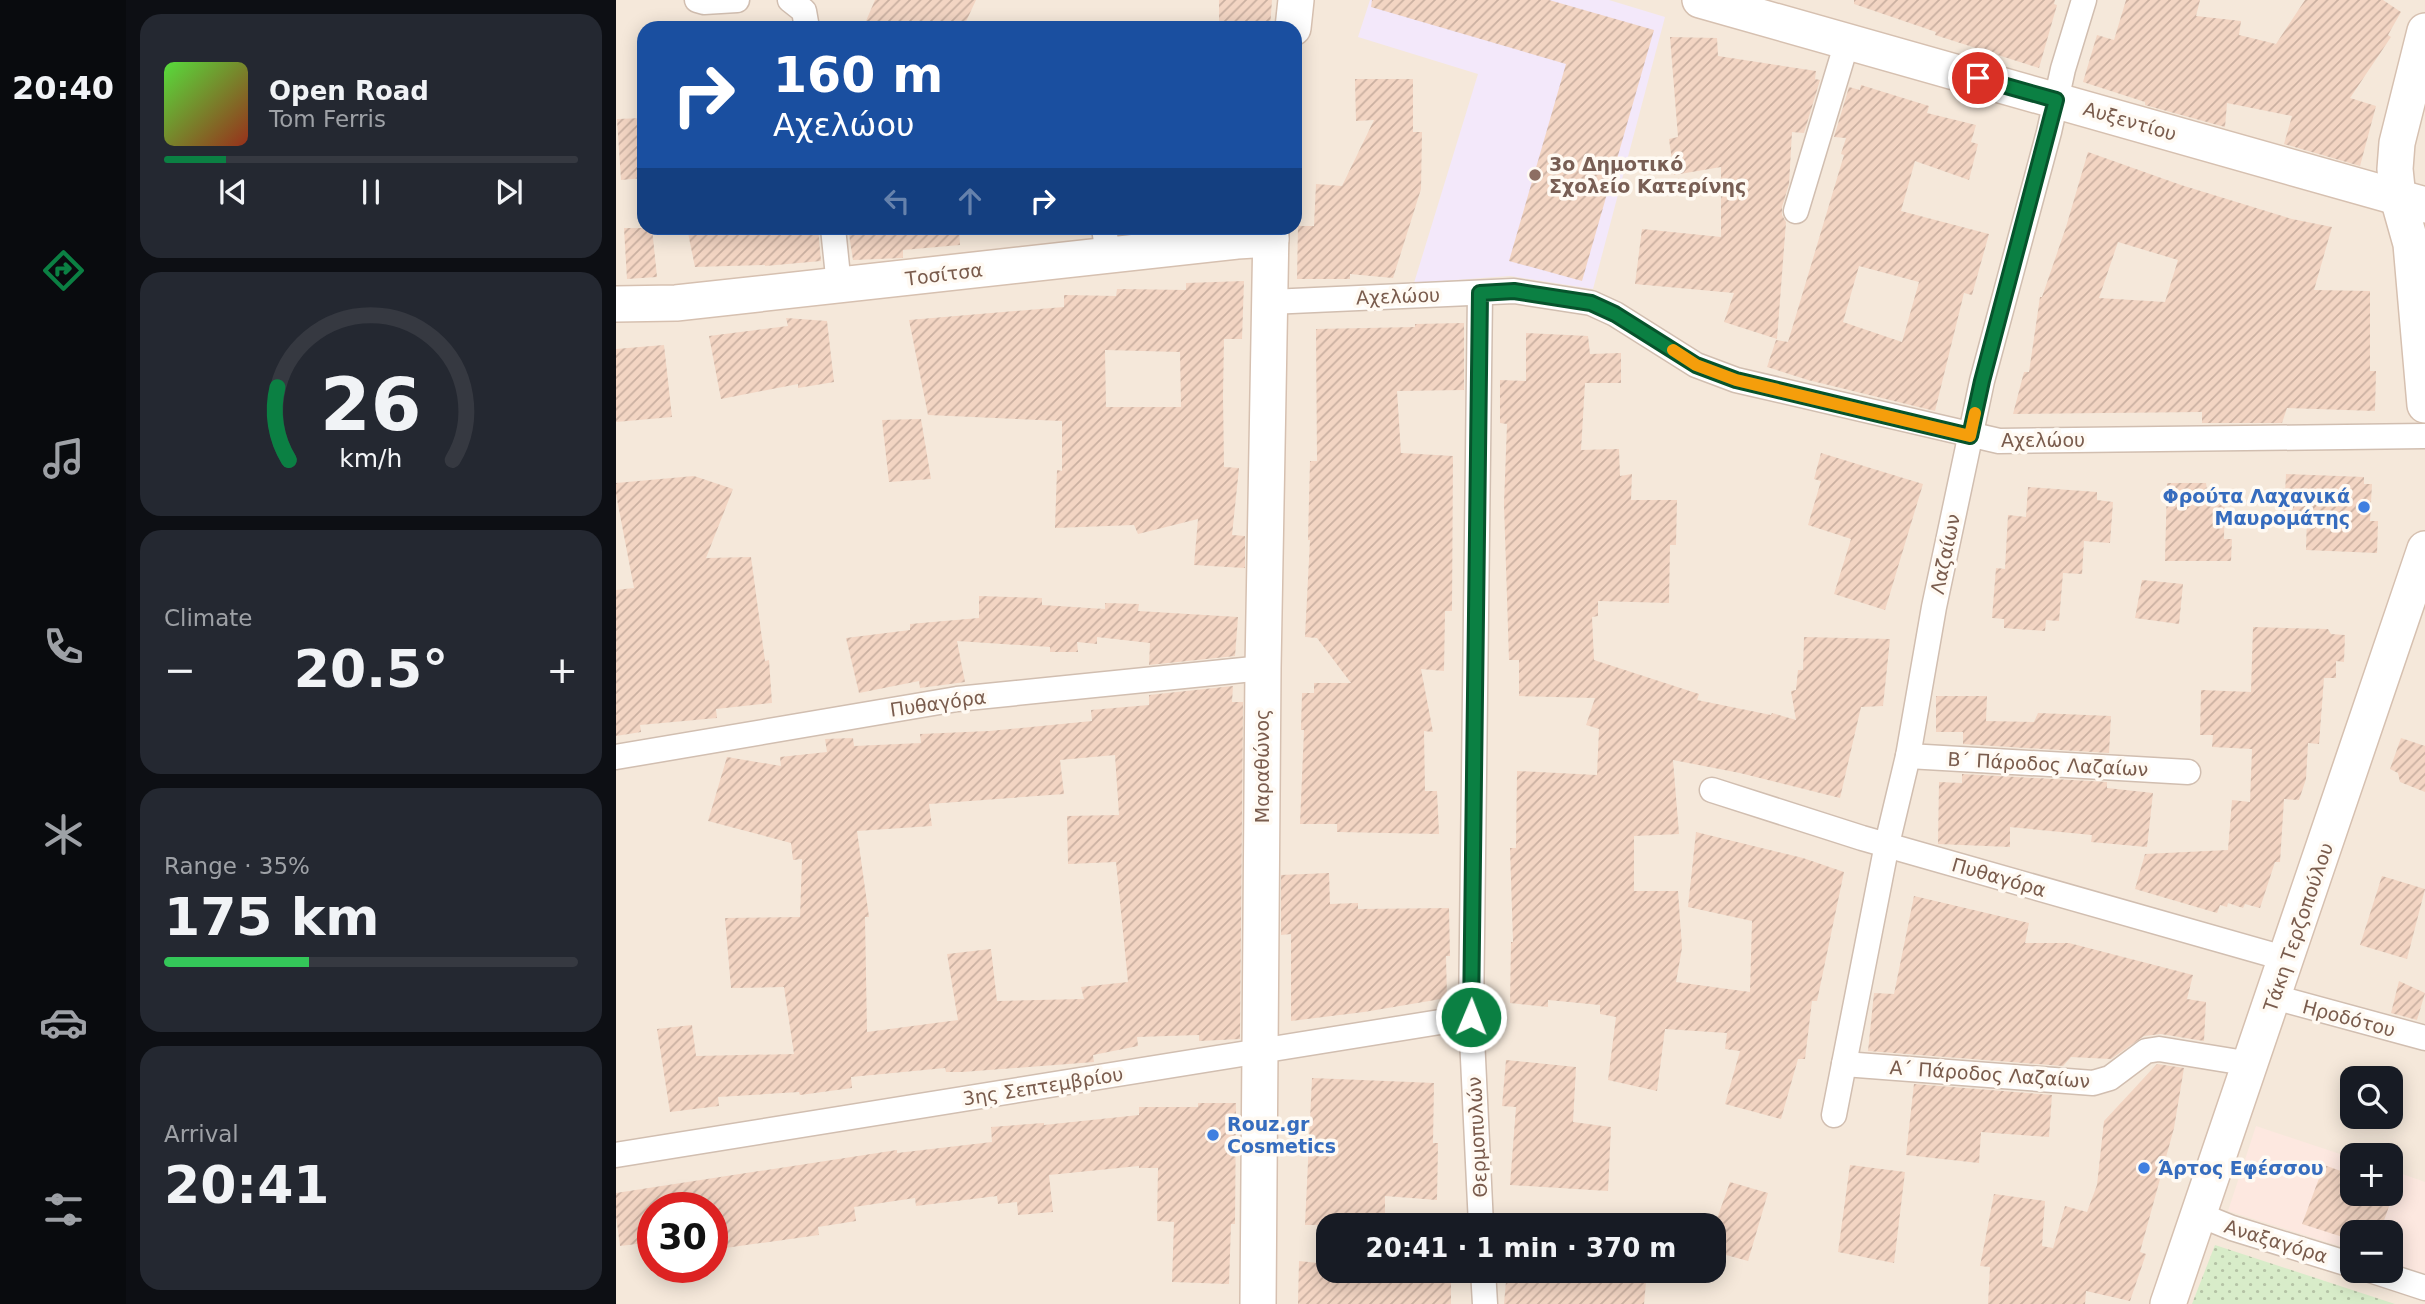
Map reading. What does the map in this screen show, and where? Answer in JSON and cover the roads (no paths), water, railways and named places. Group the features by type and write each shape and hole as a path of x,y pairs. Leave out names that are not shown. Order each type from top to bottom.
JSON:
{"street":[{"path":"697,0 737,0"},
{"path":"790,0 804,11 806,21"},
{"path":"1294,21 1296,0"},
{"name":"Αυξεντίου","path":"1700,0 2411,201"},
{"name":"Λαζαίων","path":"1835,1115 1887,845 1908,756 1934,607 1982,381 2084,0"},
{"path":"2425,31 2397,144 2395,169 2411,201 2411,244 2425,405"},
{"path":"1796,211 1847,42"},
{"path":"834,235 839,286"},
{"name":"Τοσίτσα","path":"616,304 676,303 839,286 1106,241 1230,235"},
{"name":"Μαραθώνος","path":"1258,1304 1263,668 1271,235"},
{"name":"Αχελώου","path":"1268,303 1514,291 1591,303 1615,314 1696,365 1736,380 1999,441 2425,436"},
{"name":"Θερμοπυλών","path":"1480,293 1471,1017 1480,1213"},
{"name":"Τάκη Τερζοπούλου","path":"2168,1304 2423,562"},
{"name":"Πυθαγόρα","path":"616,757 957,699 1263,668"},
{"name":"Β΄ Πάροδος Λαζαίων","path":"1908,756 2188,772"},
{"name":"Πυθαγόρα","path":"1712,790 1887,845 2287,959"},
{"name":"Ηροδότου","path":"2274,997 2425,1038"},
{"name":"3ης Σεπτεμβρίου","path":"616,1155 1471,1017"},
{"name":"Α΄ Πάροδος Λαζαίων","path":"1844,1064 2093,1083 2110,1078 2146,1051 2159,1049 2251,1065"},
{"name":"Αναξαγόρα","path":"2200,1215 2232,1228 2340,1261"},
{"path":"2403,1280 2425,1287"},
{"path":"1484,1283 1485,1304"}],"place":[{"name":"3ο Δημοτικό Σχολείο Κατερίνης","path":"1535,175"},
{"name":"Φρούτα Λαχανικά Μαυρομάτης","path":"2364,507"},
{"name":"Rouz.gr Cosmetics","path":"1213,1135"},
{"name":"Άρτος Εφέσσου","path":"2144,1168"}]}
